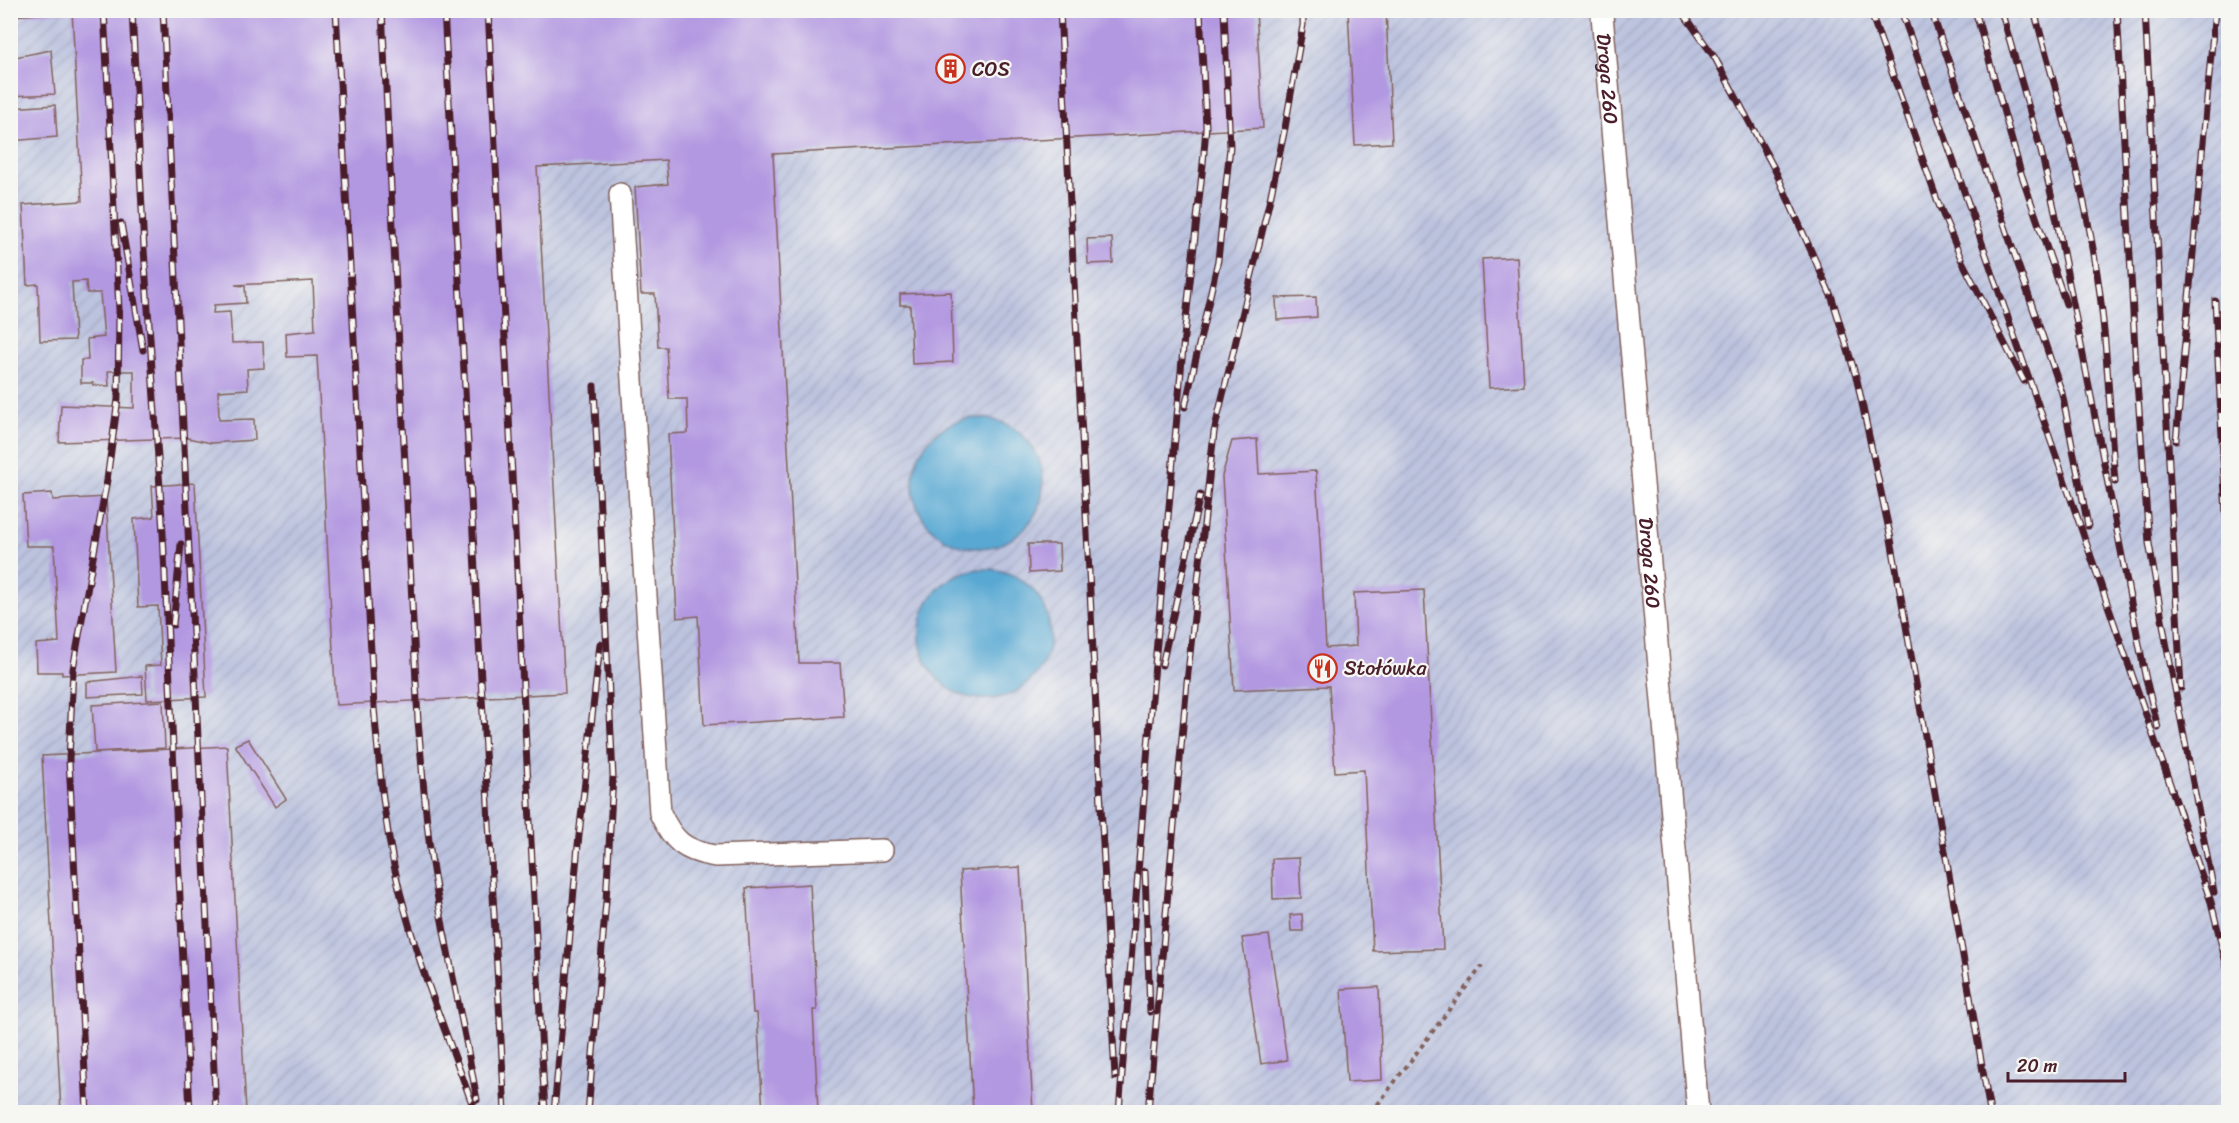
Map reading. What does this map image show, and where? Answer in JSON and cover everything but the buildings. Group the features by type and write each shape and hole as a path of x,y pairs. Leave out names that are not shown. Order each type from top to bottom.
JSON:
{"lane":[{"name":"Droga 260","path":"1602,15 1698,1113"},
{"path":"620,194 660,813 668,830 681,845 697,853 715,856 882,850"}],"path":[{"path":"1372,1113 1482,966"}],"shaded area":[{"path":"11,11 2228,11 2228,1112 11,1112"}],"water":[{"path":"978,418 1003,423 1024,437 1038,458 1043,483 1038,508 1024,529 1003,543 978,548 953,543 932,529 918,508 913,483 918,458 932,437 953,423"},
{"path":"985,569 1010,574 1031,588 1045,609 1050,634 1045,659 1031,680 1010,694 985,699 960,694 939,680 925,659 920,634 925,609 939,588 960,574"}],"railway":[{"path":"87,1112 69,760 73,669 107,480 118,399 119,310 104,10"},
{"path":"132,10 144,249 163,533 190,1112"},
{"path":"163,10 216,1112"},
{"path":"336,10 374,707 385,811 393,863 413,939 475,1112"},
{"path":"382,10 418,721 429,840 436,887 477,1100"},
{"path":"444,10 505,1112"},
{"path":"488,10 545,1112"},
{"path":"1060,10 1115,1077"},
{"path":"1119,1112 1150,721 1184,337 1206,127 1200,10"},
{"path":"1185,407 1218,260 1230,147 1224,10"},
{"path":"1148,1112 1187,682 1214,432 1285,128 1303,25 1303,10"},
{"path":"1681,10 1715,58 1775,170 1832,298 1857,380 1891,539 1990,1112"},
{"path":"1870,10 1937,200 1962,261 2024,381"},
{"path":"1901,10 2211,902 2228,971"},
{"path":"1931,10 2062,393 2088,526"},
{"path":"1975,10 2021,173 2066,304"},
{"path":"2001,10 2040,147 2056,216 2145,675 2158,728"},
{"path":"2034,10 2075,162 2094,254 2105,339 2115,482"},
{"path":"2117,10 2136,369 2149,543 2214,892"},
{"path":"2145,10 2181,688"},
{"path":"2176,441 2215,10"},
{"path":"121,223 143,350"},
{"path":"2215,301 2228,553"},
{"path":"588,1112 606,901 613,776 594,386"},
{"path":"1162,665 1200,495"},
{"path":"173,625 181,544"},
{"path":"554,1112 578,845 600,644"},
{"path":"1145,871 1150,1012"}],"place":[{"name":"COS","path":"951,69"},
{"name":"Stołówka","path":"1323,668"}]}
